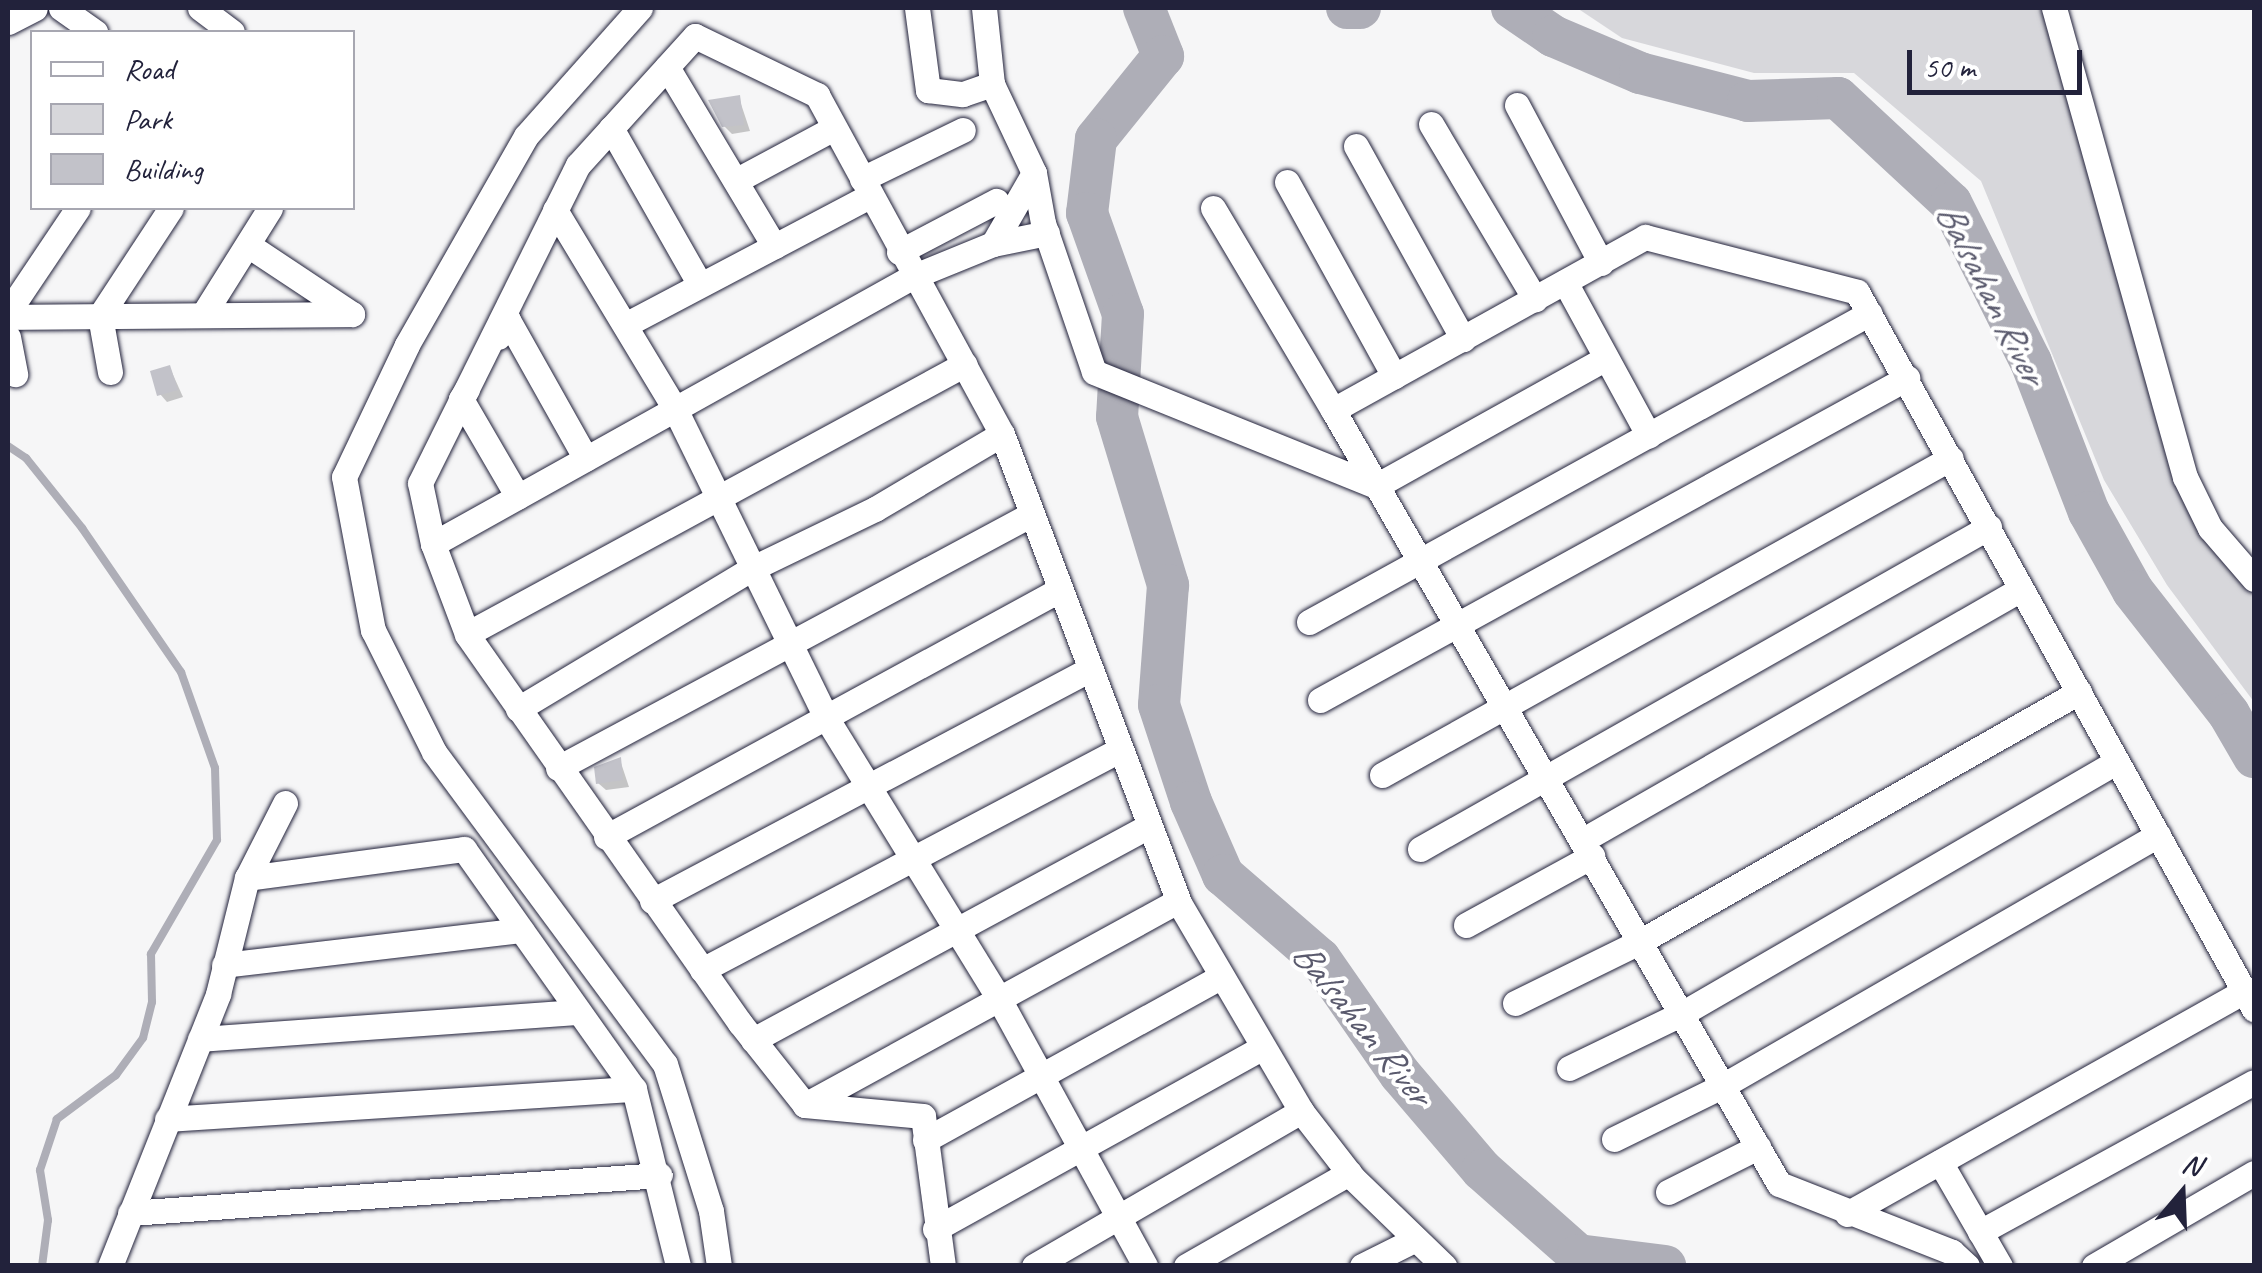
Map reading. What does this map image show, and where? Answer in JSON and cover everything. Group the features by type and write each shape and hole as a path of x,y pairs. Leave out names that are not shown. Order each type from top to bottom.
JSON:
{"street":[{"path":"8,22 35,8"},
{"path":"61,8 92,30"},
{"path":"200,8 229,30"},
{"path":"640,8 526,136 408,344 344,477 373,630 434,752 665,1064 711,1211 719,1266"},
{"path":"917,8 928,90 963,94 992,84"},
{"path":"984,8 992,84 1034,173 1046,233 1094,372 1376,486"},
{"path":"2054,8 2185,476 2210,528 2254,579"},
{"path":"944,1266 935,1229 923,1116 805,1105 752,1040 466,634 433,544 420,483 578,165 695,36 817,96 912,277 1002,434 1178,901 1261,1048 1302,1111 1349,1172 1444,1266"},
{"path":"667,68 774,246"},
{"path":"1517,105 1600,263"},
{"path":"1432,124 1535,299"},
{"path":"611,128 699,282"},
{"path":"737,180 834,128"},
{"path":"624,325 699,282 774,246 964,130"},
{"path":"1356,146 1463,339"},
{"path":"993,244 1034,173"},
{"path":"1287,182 1394,376"},
{"path":"899,252 996,201"},
{"path":"1214,208 1588,848 1779,1184 1847,1214 1952,1252 1967,1266"},
{"path":"8,314 77,210"},
{"path":"110,372 100,316 170,210"},
{"path":"203,315 269,210"},
{"path":"555,210 676,409 827,719 1043,1074 1145,1266"},
{"path":"433,544 912,277 993,244 1046,233"},
{"path":"1333,410 1646,238 1857,292 1951,458 2114,764 2249,1000 1847,1214"},
{"path":"8,314 352,314 248,245"},
{"path":"1565,282 1648,436"},
{"path":"1308,622 1870,313"},
{"path":"461,399 508,320 586,459"},
{"path":"8,336 14,374"},
{"path":"1376,486 1606,358"},
{"path":"466,634 965,364"},
{"path":"1320,700 1907,378"},
{"path":"461,399 518,497"},
{"path":"518,709 753,568 875,509 1002,434"},
{"path":"1382,775 1951,458"},
{"path":"558,768 1030,515"},
{"path":"1420,849 1989,528"},
{"path":"1466,925 2021,589"},
{"path":"606,837 1059,590"},
{"path":"652,901 1089,670"},
{"path":"1515,1003 1641,941 2078,692"},
{"path":"702,970 915,862 1120,750"},
{"path":"1569,1068 1683,1013 2114,764"},
{"path":"110,1266 200,1039 247,878 285,803"},
{"path":"752,1040 1149,826"},
{"path":"1614,1139 1724,1085 2158,835"},
{"path":"247,878 464,849 634,1089 660,1175 678,1265 665,1266"},
{"path":"805,1105 1178,901"},
{"path":"224,965 522,930"},
{"path":"925,1140 1220,977"},
{"path":"200,1039 578,1012"},
{"path":"935,1229 1261,1048"},
{"path":"1980,1232 2254,1082"},
{"path":"167,1119 634,1089"},
{"path":"1034,1266 1302,1111"},
{"path":"1668,1192 1758,1147"},
{"path":"1940,1162 2000,1266"},
{"path":"1186,1266 1349,1172"},
{"path":"2094,1266 2254,1173"},
{"path":"130,1212 660,1175"},
{"path":"1362,1266 1416,1238"}],"green space":[{"path":"1577,8 2056,8 2194,497 2254,580 2254,702 2167,585 2104,480 1981,181 1854,73 1754,73 1622,38"}],"building":[{"path":"740,95 744,125 722,127 708,100"},
{"path":"170,365 178,390 157,396 150,371"},
{"path":"621,757 623,780 596,784 594,767"}],"waterway":[{"name":"Balsahan River","path":"1144,8 1163,56 1096,139 1087,213 1123,314 1117,417 1168,585 1159,705 1191,802 1223,875 1320,959 1400,1074 1482,1170 1578,1255 1665,1266"},
{"name":"Balsahan River","path":"1347,8 1360,8"},
{"name":"Balsahan River","path":"1512,8 1553,36 1640,73 1748,101 1838,98 1951,203 2031,362 2089,512 2133,591 2229,714 2254,757"},
{"path":"8,446 26,458 82,528 181,672 215,768 217,840 151,954 152,1002 143,1038 116,1075 57,1119 40,1170 48,1220 42,1266"}]}
